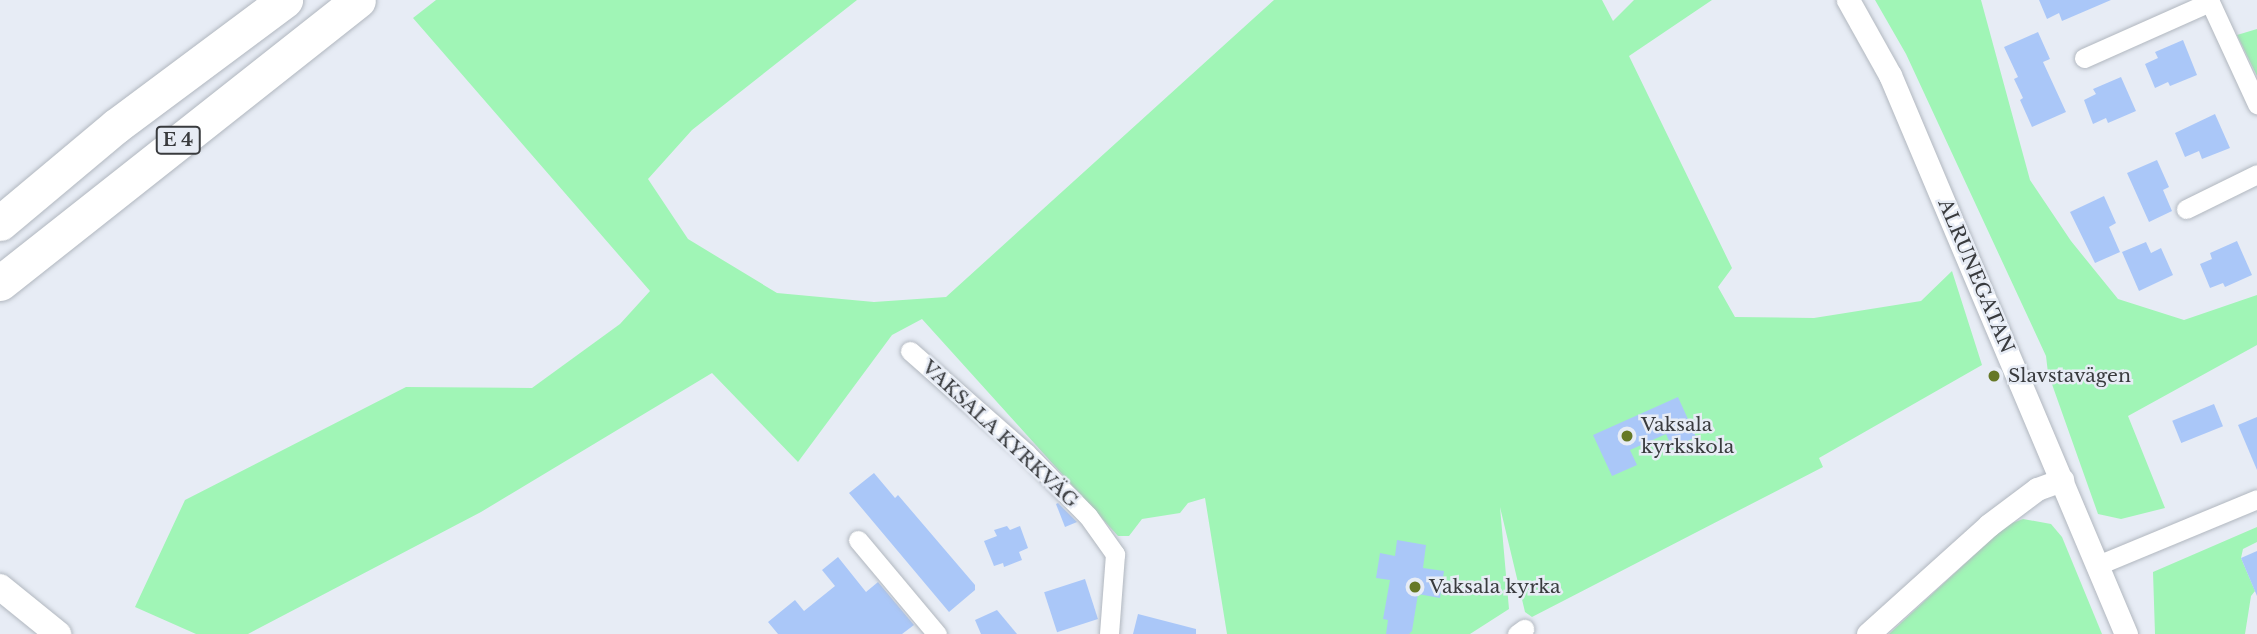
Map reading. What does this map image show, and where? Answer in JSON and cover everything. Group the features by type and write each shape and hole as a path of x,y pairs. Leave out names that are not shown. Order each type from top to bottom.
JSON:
{"highway":[{"name":"E 4","path":"0,223 116,126 285,0"},
{"name":"E 4","path":"0,283 358,0"}],"main road":[{"path":"0,587 58,634"}],"street":[{"name":"ALRUNEGATAN","path":"1848,0 1890,75 2126,634"},
{"path":"2084,58 2209,1 2257,104"},
{"path":"2186,209 2257,174"},
{"name":"VAKSALA KYRKVÄG","path":"910,351 1026,453 1088,516 1115,554 1109,634"},
{"path":"1868,634 1989,525 2037,489 2062,480"},
{"path":"2098,565 2257,499"},
{"path":"858,540 930,632"}],"green space":[{"path":"436,0 857,0 692,130 648,179 688,239 777,293 874,302 946,297 1274,0 1602,0 1613,21 1634,0 1712,0 1629,56 1732,268 1718,287 1735,317 1814,318 1921,301 1952,271 1982,365 1819,458 1823,467 1532,617 1525,612 1500,507 1509,609 1470,634 1227,634 1205,498 1188,503 1180,513 1142,519 1129,536 1118,536 922,319 892,335 798,462 712,373 481,512 248,634 196,634 135,607 185,500 406,387 532,388 620,324 650,291 413,18"},
{"path":"1875,0 1981,0 2030,180 2071,241 2118,299 2184,320 2257,295 2257,345 2128,416 2165,508 2121,519 2098,514 2048,373 2046,356 1906,54"},
{"path":"2257,29 2257,76 2237,35"},
{"path":"2023,519 2051,524 2062,537 2102,634 1889,634 2007,525"},
{"path":"2257,527 2257,542 2243,549 2241,558 2255,591 2251,596 2245,634 2155,634 2153,572"}],"building":[{"path":"2039,0 2111,0 2062,21 2059,13 2047,19"},
{"path":"2038,32 2050,59 2043,62 2066,112 2032,127 2014,79 2018,77 2004,47"},
{"path":"2183,40 2197,75 2170,86 2168,82 2155,88 2145,64 2158,58 2155,52"},
{"path":"2121,77 2136,111 2108,123 2106,118 2093,124 2084,100 2096,94 2093,89"},
{"path":"2215,114 2230,148 2202,159 2199,151 2185,157 2175,133"},
{"path":"2157,160 2169,187 2163,190 2172,211 2149,222 2127,173"},
{"path":"2104,196 2116,223 2109,227 2120,252 2095,263 2070,212"},
{"path":"2237,241 2252,275 2225,287 2223,283 2210,288 2200,264 2212,259 2210,253"},
{"path":"2146,242 2151,253 2161,248 2173,275 2139,291 2122,252"},
{"name":"Vaksala kyrkskola","path":"1678,397 1696,437 1672,448 1666,434 1630,450 1637,465 1612,476 1593,435"},
{"path":"2214,404 2223,426 2181,443 2172,421"},
{"path":"2257,417 2257,470 2238,425"},
{"path":"874,473 895,498 898,495 975,585 975,590 949,612 849,493"},
{"path":"1056,504 1077,522 1065,527"},
{"path":"1007,526 1010,530 1020,526 1028,548 1019,552 1022,560 1004,567 1003,563 994,566 984,541 997,536 994,530"},
{"name":"Vaksala kyrka","path":"1397,540 1426,545 1423,568 1444,571 1440,598 1418,594 1412,631 1409,634 1386,634 1388,620 1383,619 1390,580 1376,578 1380,553 1395,556"},
{"path":"2257,551 2257,596 2241,558"},
{"path":"838,557 866,592 878,582 914,625 902,634 778,634 768,622 795,600 804,611 835,586 822,570"},
{"path":"1085,579 1098,619 1057,632 1044,592"},
{"path":"997,610 1017,634 981,634 975,620"},
{"path":"1138,614 1196,629 1196,634 1133,634"}],"place":[{"name":"Slavstavägen","path":"1994,376"},
{"name":"Vaksala kyrkskola","path":"1627,436"},
{"name":"Vaksala kyrka","path":"1415,587"}]}
